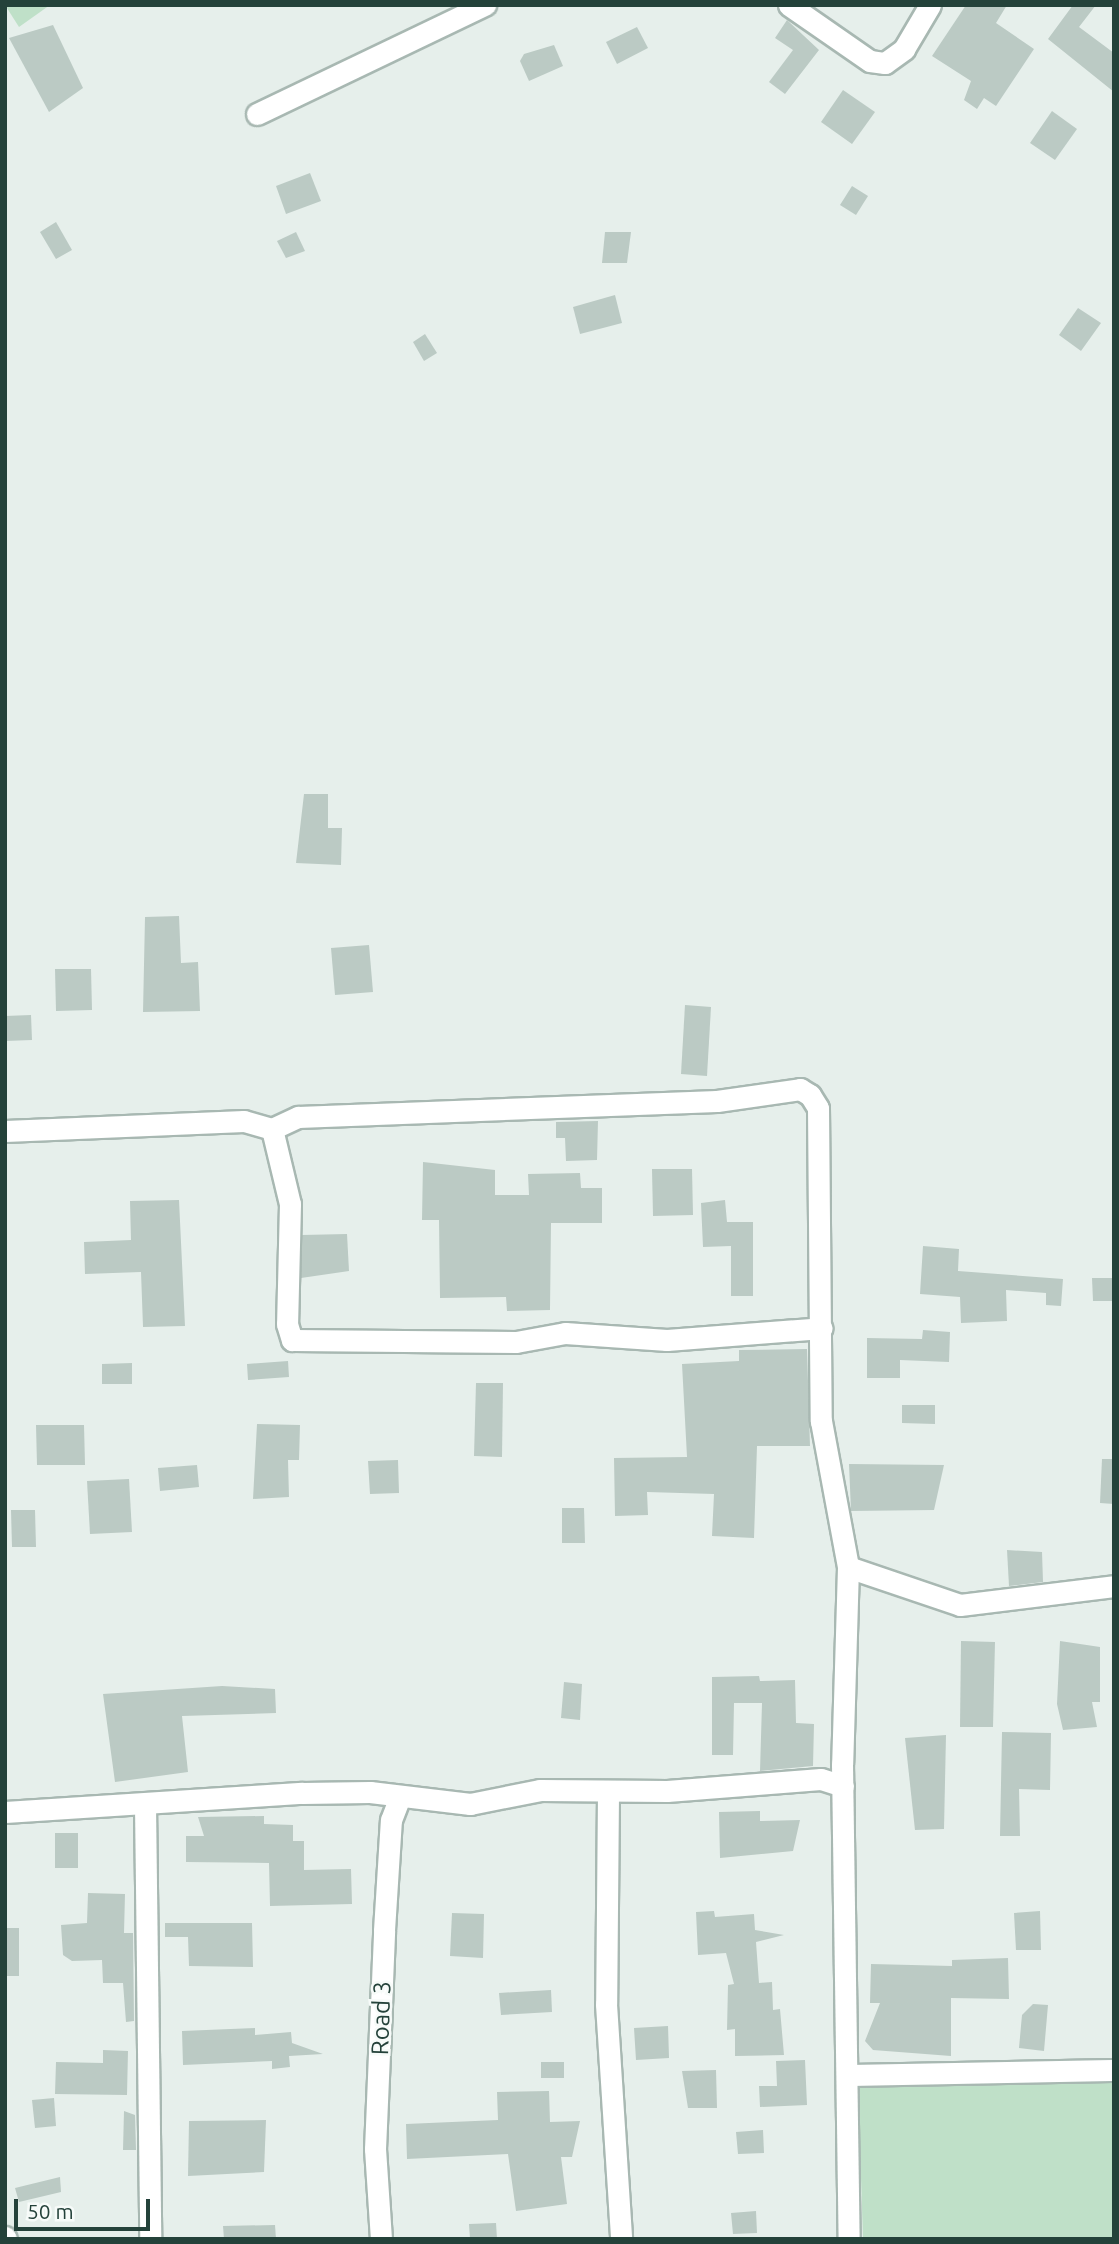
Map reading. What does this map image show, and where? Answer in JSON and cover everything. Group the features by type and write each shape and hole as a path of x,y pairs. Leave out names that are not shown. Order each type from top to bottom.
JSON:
{"street":[{"path":"257,114 485,5"},
{"path":"789,5 877,63 904,49 930,5"},
{"path":"5,1131 244,1121 272,1129 298,1117 717,1101 800,1090 818,1108 826,1469 848,1567 842,1764 849,2239"},
{"path":"272,1129 290,1204 287,1324 292,1340 516,1342 565,1333 667,1340 822,1328"},
{"path":"848,1567 960,1605 1114,1586"},
{"path":"821,1779 842,1764"},
{"path":"5,1812 302,1793 400,1797 470,1804 540,1790 608,1793 821,1779 843,1786"},
{"path":"608,1793 606,2004 621,2239"},
{"name":"Road 3","path":"381,2239 375,2149 384,1930 391,1820 400,1797"},
{"path":"145,1804 150,2239"},
{"path":"847,2075 1114,2070"}],"green space":[{"path":"5,5 50,5 19,27"},
{"path":"1114,2079 1114,2239 863,2239 858,2087"}],"building":[{"path":"966,5 1007,5 996,23 1034,49 996,106 984,98 977,109 964,100 971,81 932,56"},
{"path":"1073,5 1096,5 1079,27 1114,53 1114,92 1048,39"},
{"path":"787,20 819,50 785,94 769,82 793,50 775,38"},
{"path":"53,25 83,88 49,112 9,38"},
{"path":"637,27 648,48 617,64 606,42"},
{"path":"554,45 563,66 529,81 520,61 524,54"},
{"path":"843,90 875,112 852,144 821,122"},
{"path":"1052,111 1077,129 1055,160 1030,143"},
{"path":"310,173 321,201 286,214 276,186"},
{"path":"852,186 868,196 856,215 840,205"},
{"path":"56,222 72,250 56,259 40,232"},
{"path":"296,232 305,251 286,258 277,241"},
{"path":"605,232 631,232 627,263 602,263"},
{"path":"615,295 622,323 580,334 573,307"},
{"path":"1078,308 1101,323 1081,351 1059,335"},
{"path":"425,334 437,353 424,361 413,342"},
{"path":"304,794 328,794 328,828 342,828 341,865 296,863"},
{"path":"179,916 181,963 198,962 200,1011 143,1012 145,917"},
{"path":"369,945 373,992 335,995 331,948"},
{"path":"55,969 91,969 92,1010 56,1011"},
{"path":"685,1005 711,1007 707,1076 681,1074"},
{"path":"31,1015 32,1040 5,1041 5,1016"},
{"path":"598,1121 597,1160 566,1161 565,1138 556,1138 556,1122"},
{"path":"423,1162 495,1170 495,1195 529,1195 528,1174 580,1173 581,1188 602,1188 602,1223 551,1223 550,1310 507,1311 506,1297 440,1298 439,1220 422,1220"},
{"path":"652,1169 692,1169 693,1215 653,1216"},
{"path":"179,1200 185,1326 143,1327 141,1272 85,1274 84,1242 131,1240 130,1201"},
{"path":"725,1200 727,1222 753,1222 753,1296 731,1296 731,1246 703,1247 701,1203"},
{"path":"347,1234 349,1271 301,1278 302,1235"},
{"path":"923,1246 959,1249 958,1271 1063,1279 1061,1306 1046,1305 1046,1293 1006,1290 1007,1321 961,1323 960,1297 920,1294"},
{"path":"1092,1278 1114,1278 1114,1301 1093,1301"},
{"path":"923,1330 950,1332 949,1362 900,1360 900,1378 867,1378 867,1338 922,1339"},
{"path":"807,1349 810,1446 757,1446 754,1538 712,1536 714,1494 647,1492 648,1515 615,1516 614,1458 687,1457 682,1364 739,1361 739,1350"},
{"path":"288,1361 289,1377 248,1380 247,1364"},
{"path":"132,1363 132,1384 102,1384 102,1364"},
{"path":"476,1383 503,1383 502,1457 474,1456"},
{"path":"902,1405 935,1405 935,1424 902,1423"},
{"path":"257,1424 300,1425 299,1460 288,1460 289,1497 253,1499"},
{"path":"36,1425 84,1425 85,1465 37,1465"},
{"path":"1102,1459 1114,1459 1114,1504 1100,1503"},
{"path":"398,1460 399,1493 370,1494 368,1461"},
{"path":"849,1464 944,1465 934,1510 851,1511"},
{"path":"197,1465 199,1487 160,1491 158,1468"},
{"path":"129,1479 132,1532 90,1534 87,1481"},
{"path":"562,1508 584,1508 585,1543 562,1543"},
{"path":"11,1510 35,1510 36,1547 12,1547"},
{"path":"1007,1550 1042,1552 1043,1582 1009,1586"},
{"path":"961,1641 995,1642 993,1727 960,1727"},
{"path":"1060,1641 1100,1647 1100,1702 1092,1702 1097,1727 1063,1730 1057,1704"},
{"path":"759,1676 760,1681 795,1680 796,1723 814,1724 813,1766 760,1771 762,1703 734,1703 733,1755 712,1755 712,1677"},
{"path":"564,1682 582,1684 580,1720 561,1718"},
{"path":"222,1686 275,1689 276,1713 182,1716 188,1772 115,1782 103,1694"},
{"path":"1002,1732 1051,1733 1050,1790 1019,1789 1020,1836 1000,1836"},
{"path":"946,1735 944,1829 915,1830 905,1738"},
{"path":"760,1811 760,1821 800,1820 793,1851 720,1858 719,1812"},
{"path":"264,1816 264,1824 293,1825 293,1841 304,1841 304,1870 351,1869 352,1904 270,1906 269,1863 186,1862 186,1836 204,1836 198,1817"},
{"path":"55,1833 78,1833 78,1868 55,1868"},
{"path":"88,1893 125,1894 124,1933 133,1933 134,2021 126,2022 123,1983 103,1983 102,1960 72,1961 63,1955 61,1925 87,1923"},
{"path":"714,1911 715,1917 754,1914 755,1930 784,1935 756,1942 759,1983 772,1982 773,2010 780,2009 784,2055 735,2056 735,2029 727,2030 728,1985 734,1984 726,1953 698,1955 696,1912"},
{"path":"1040,1911 1041,1950 1016,1950 1014,1913"},
{"path":"452,1913 484,1914 483,1958 450,1956"},
{"path":"165,1923 252,1923 253,1967 189,1966 188,1937 165,1937"},
{"path":"5,1928 19,1928 19,1976 5,1976"},
{"path":"1008,1958 1009,1999 951,1998 951,2056 873,2050 865,2041 880,2003 870,2003 871,1964 952,1966 952,1960"},
{"path":"551,1990 552,2012 501,2015 499,1993"},
{"path":"1033,2004 1048,2005 1044,2051 1019,2048 1022,2015"},
{"path":"668,2026 669,2058 636,2060 634,2028"},
{"path":"255,2028 255,2035 291,2032 292,2043 323,2054 289,2056 290,2067 272,2069 272,2061 183,2065 182,2031"},
{"path":"103,2050 128,2051 127,2095 55,2094 56,2062 103,2063"},
{"path":"805,2060 807,2105 760,2107 759,2086 777,2086 776,2061"},
{"path":"541,2062 564,2062 564,2078 541,2078"},
{"path":"716,2070 717,2108 688,2108 682,2071"},
{"path":"549,2091 550,2122 580,2121 572,2157 561,2157 567,2204 516,2211 508,2154 407,2159 406,2124 498,2120 497,2092"},
{"path":"54,2098 56,2126 35,2128 32,2100"},
{"path":"124,2111 135,2115 136,2150 123,2150"},
{"path":"266,2120 264,2172 188,2176 189,2121"},
{"path":"763,2130 764,2153 738,2154 736,2132"},
{"path":"60,2177 61,2192 19,2202 15,2188"},
{"path":"756,2211 757,2233 733,2234 731,2213"},
{"path":"496,2223 497,2239 470,2239 469,2224"},
{"path":"275,2225 276,2239 224,2239 223,2226"}]}
